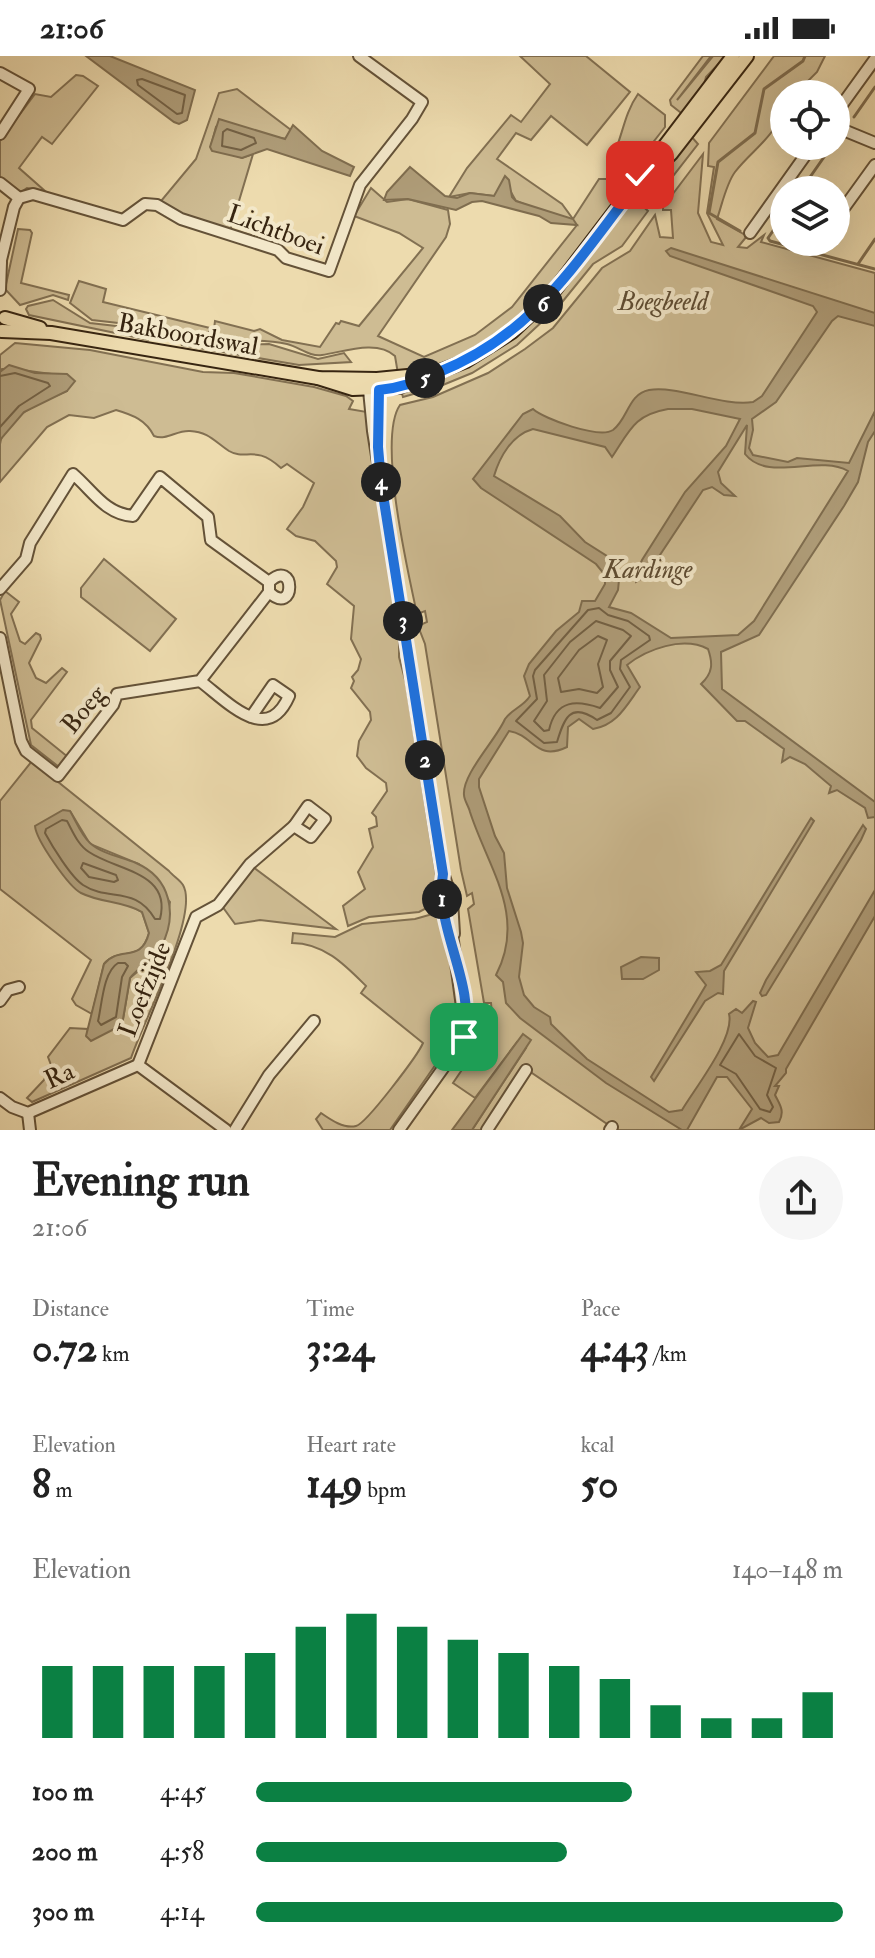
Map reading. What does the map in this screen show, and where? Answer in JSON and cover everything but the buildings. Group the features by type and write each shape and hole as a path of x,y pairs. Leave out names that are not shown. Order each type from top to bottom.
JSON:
{"main road":[{"path":"631,192 640,175 733,56"},
{"path":"631,192 671,154 747,56"},
{"name":"Bakboordswal","path":"2,323 318,378 374,386 405,386 482,352 526,321 551,295 631,192"}],"street":[{"name":"Lichtboei","path":"19,198 33,194 123,220 145,204 157,205 181,219 278,250 286,258 329,271 360,185 422,102 359,56"},
{"path":"850,94 875,59"},
{"path":"0,73 29,89 0,134"},
{"path":"850,133 875,143"},
{"path":"750,233 802,160"},
{"path":"850,200 875,165"},
{"path":"0,183 19,198 14,207 1,263 0,290"},
{"path":"374,386 378,447 443,874 443,904 453,941 465,1015 464,1037 399,1130"},
{"path":"0,589 26,559 30,543 73,474 88,487 92,496 122,515 133,516 160,477 208,517 211,540 269,587 200,681 251,717"},
{"name":"Boeg","path":"0,638 21,741 35,759 58,776 113,705 117,694 200,681"},
{"name":"Loefzijde","path":"226,1130 138,1065 196,917 218,905 250,864 294,826"},
{"path":"0,1001 8,990 19,987"},
{"path":"235,1130 269,1075 314,1021"},
{"name":"Ra","path":"0,1098 28,1113 138,1065"},
{"path":"487,1130 526,1070"},
{"path":"28,1113 30,1130"}],"green space":[{"path":"520,56 586,56 630,92 587,145 551,116 531,140 516,133 497,159 562,204 573,219 599,179 608,179 620,192 610,210 529,307 484,343 458,357 398,374 395,356 379,348 318,355 278,342 213,337 215,321 254,331 260,329 282,340 320,347 336,323 341,321 359,326 423,248 399,233 354,216 371,188 387,202 408,199 448,210 450,224 446,237 378,336 424,357 475,335 512,307 577,225 516,201 507,185 494,196 470,193 449,197 467,168 511,115 521,122 550,84"},
{"path":"703,56 711,56 677,100 713,56 726,56 706,77 702,93 685,116 671,105 670,100"},
{"name":"Kardinge","path":"774,56 825,56 809,80 770,80 770,134 732,177 717,219 747,236 738,247 747,248 764,235 761,242 770,244 770,256 812,256 875,273 875,1130 616,1130 523,1067 483,1130 472,1130 526,1048 517,1042 475,1098 453,1083 483,1039 485,1012 492,1013 491,1003 484,1003 468,909 474,904 472,893 467,896 461,870 425,644 418,626 427,622 425,611 417,614 396,506 392,446 394,422 400,405 433,397 488,373 553,328 602,268 630,251 655,215 660,237 673,238 671,210 663,210 663,207 703,154 698,213 711,242 723,245 707,213 714,167 708,166 709,143"},
{"path":"76,75 98,86 52,144 42,137 19,168 45,191 27,188 21,192 0,177 0,141 35,94 51,97"},
{"path":"237,89 291,130 286,139 216,127 211,146 242,158 253,154 230,231 187,218 161,201 196,159 219,93"},
{"path":"638,94 665,115 665,127 626,177 610,163"},
{"path":"690,135 698,144 652,203 643,196 642,189"},
{"path":"637,201 648,211 622,246 593,264 559,306 517,345 472,373 403,397 401,390 442,377 506,341 558,293 630,203"},
{"path":"18,229 32,233 21,283 69,295 68,300 53,295 20,305 5,289"},
{"path":"79,281 106,289 103,302 210,328 208,336 182,341 150,337 127,324 92,320 70,303"},
{"path":"53,300 90,323 125,327 149,340 29,315 26,309"},
{"path":"208,339 235,345 269,344 318,359 344,353 351,362 299,365 181,345"},
{"path":"15,343 90,350 203,372 234,373 314,387 346,396 353,401 349,409 367,412 399,638 399,657 406,683 440,901 419,912 369,917 348,926 343,906 365,889 358,872 373,847 369,829 377,826 372,813 387,791 386,783 366,768 357,756 359,741 371,720 370,712 351,688 352,677 361,659 351,639 354,606 327,584 337,567 336,561 315,541 296,536 287,529 303,507 314,483 287,464 281,468 258,455 235,454 202,433 185,431 163,437 154,436 138,419 116,410 94,418 69,415 47,427 0,482 0,444 9,425 27,410 67,391 67,375 10,369 0,372 0,355"},
{"path":"104,559 176,619 150,651 81,597 81,588"},
{"path":"5,591 19,602 11,614 20,641 25,644 36,633 40,635 29,663 36,678 46,683 62,668 67,672 31,720 32,728 68,757 59,767 31,745 0,600"},
{"path":"32,761 169,871 183,885 186,899 177,944 131,1058 32,1102 27,1098 44,1080 51,1065 48,1057 70,1028 88,1029 87,1036 122,1025 130,978 162,947 170,902 139,864 90,844 70,811 91,896 131,906 142,912 149,933 140,949 104,964 92,1014 76,1005 72,999 91,960 0,889 0,801"},
{"path":"253,867 336,929 260,920 235,924 222,906"},
{"path":"443,911 461,1010 459,1031 390,1130 323,1130 316,1119 321,1113 347,1126 362,1122 423,1043 361,993 366,986 342,963 314,947 292,943 293,933 335,937 362,924 415,919"}],"water":[{"path":"86,56 110,56 195,90 187,120 179,124 174,122"},
{"path":"219,119 285,139 293,125 322,151 354,167 350,176 267,149 242,158 212,151 210,147"},
{"path":"410,167 445,196 457,198 470,193 494,196 505,176 516,201 573,219 577,225 551,223 539,216 482,201 456,210 408,199 384,200 387,192"},
{"path":"671,248 875,313 875,326 838,316 832,321 776,402 752,419 749,448 753,455 788,462 797,458 849,463 875,411 875,431 868,442 858,482 759,635 721,652 722,689 875,802 875,817 868,818 865,808 837,790 829,793 831,786 805,764 790,757 782,762 784,749 745,721 737,721 701,684 711,668 708,649 688,644 655,649 627,665 640,687 630,701 615,719 601,727 593,729 579,719 568,727 567,747 557,751 542,750 509,731 479,779 479,787 504,853 507,888 523,943 519,977 524,995 534,1007 550,1017 551,1024 587,1059 669,1112 682,1110 720,1049 726,1036 729,1014 736,1009 742,1013 753,1001 756,1002 748,1028 755,1043 768,1057 778,1055 875,890 875,916 786,1073 775,1086 779,1086 775,1095 782,1111 779,1122 769,1123 761,1118 739,1130 752,1109 727,1077 717,1077 687,1130 682,1130 606,1083 520,1018 506,1003 503,982 496,975 505,953 508,932 506,912 464,795 468,777 505,719 530,696 524,676 529,664 556,631 579,612 582,601 595,601 605,584 605,575 596,564 481,488 473,479 523,414 533,409 572,427 606,432 618,425 637,396 649,390 673,390 728,402 753,402 762,396 817,312 813,306 670,256 666,251","holes":["668,409 692,409 740,419 726,446 685,492 642,560 635,576 636,582 646,576 703,490 712,487 724,495 735,496 721,483 718,472 747,425 745,454 755,462 780,468 822,465 848,471 754,621 738,635 671,638 631,613 609,607 618,590 619,580 610,558 585,542 560,516 494,476 508,447 519,436 533,429 605,447 612,457 634,425 647,415"]},
{"path":"9,365 35,373 67,374 75,381 67,391 24,412 0,440 0,372"},
{"path":"63,810 70,811 84,836 95,847 136,863 157,878 164,888 170,910 161,947 130,978 122,1025 91,1041 86,1036 104,964 110,958 141,948 149,933 142,912 81,893 54,862 35,826"},
{"path":"811,818 814,821 724,971 723,994 718,993 705,1001 654,1081 651,1077 706,985 696,972 710,971 721,965"},
{"path":"863,825 866,829 861,840 766,995 762,996 760,993 766,980"},
{"path":"641,957 659,958 659,970 643,979 622,979 621,967"},
{"path":"523,1034 531,1040 472,1130 452,1130"}],"waterway":[{"path":"740,231 709,213 718,162 755,133 764,89 803,61 805,56"},
{"path":"854,117 875,87"},
{"path":"811,176 822,160"},
{"path":"770,235 770,241"},
{"path":"858,264 875,239"},
{"path":"826,256 875,269"}],"route":[{"path":"464,1037 465,1015 453,941 443,904 443,874 381,482 379,390 415,383 466,361 526,321 551,295 631,192 640,175"}],"park label":[{"name":"Boegbeeld","path":"663,301"}]}
